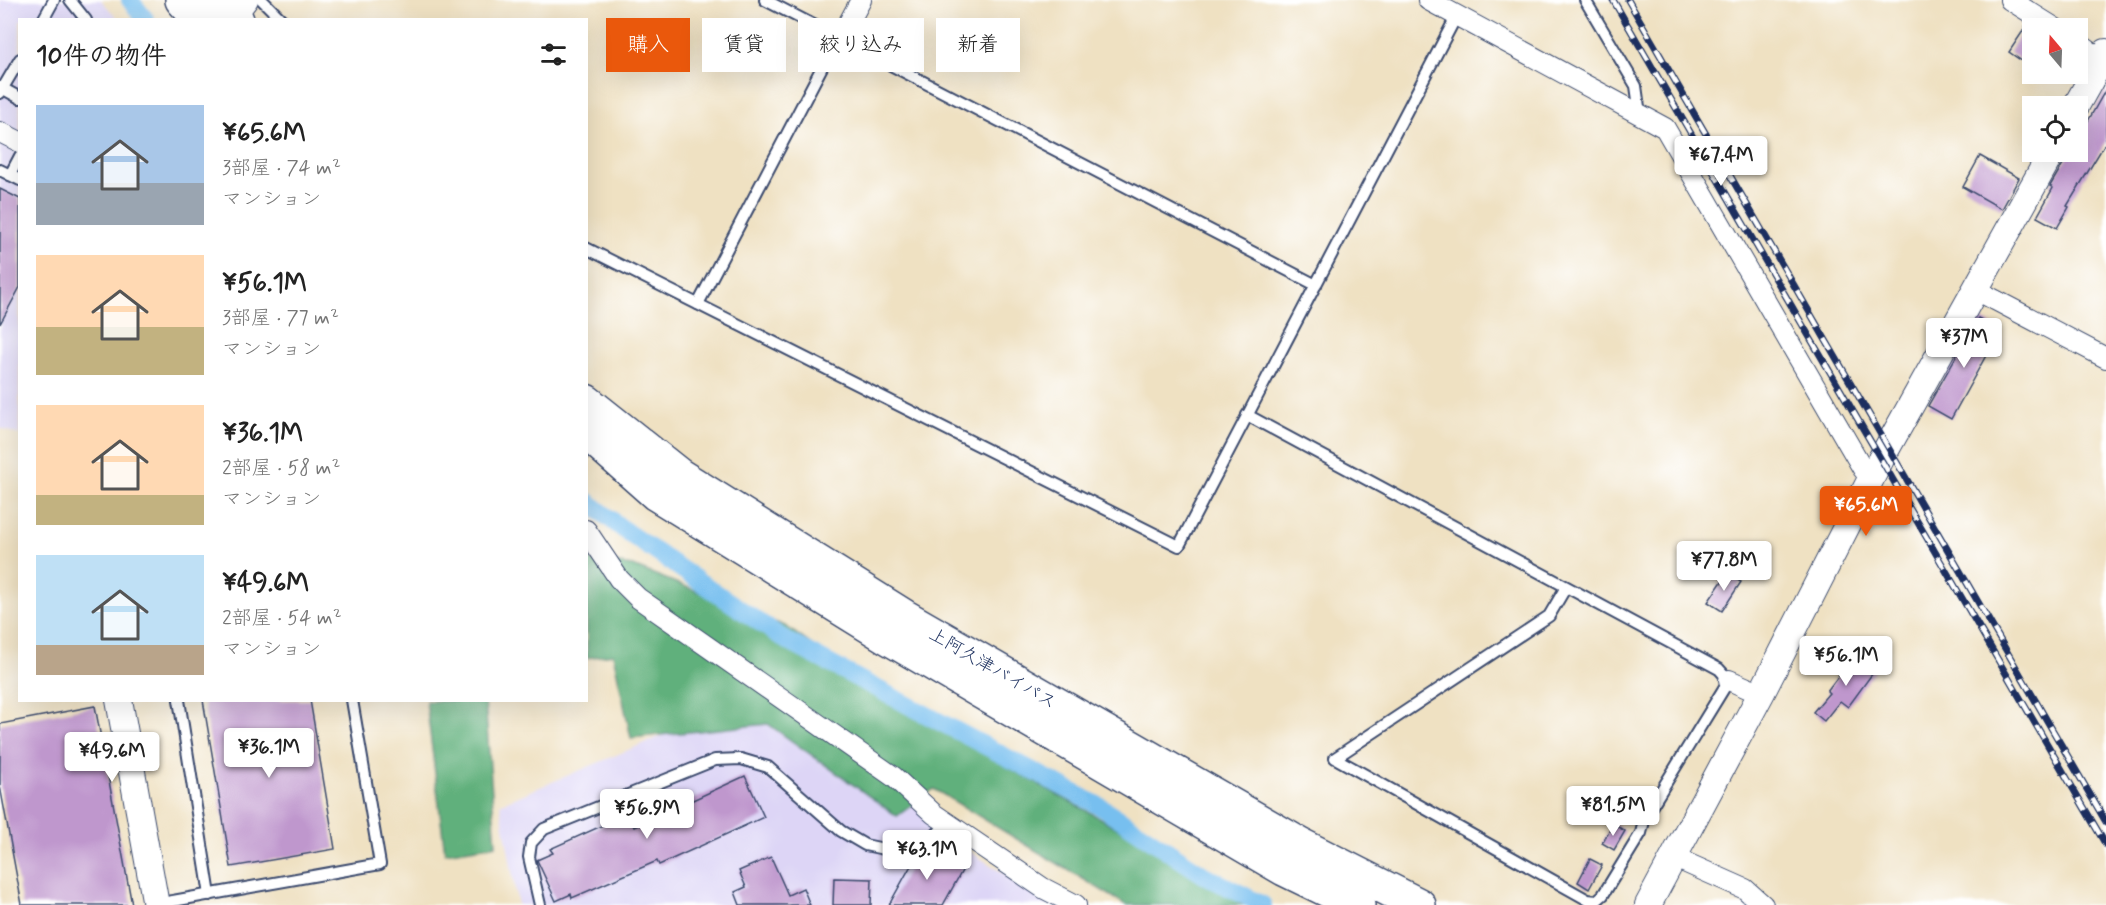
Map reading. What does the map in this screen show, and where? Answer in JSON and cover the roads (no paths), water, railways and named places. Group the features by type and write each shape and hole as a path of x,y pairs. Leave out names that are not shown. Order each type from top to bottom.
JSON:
{"highway":[{"path":"182,0 198,18"},
{"name":"上阿久津バイパス","path":"588,403 679,475 904,616 1301,845 1419,905"},
{"name":"上阿久津バイパス","path":"588,434 656,494 887,638 1284,869 1358,905"}],"street":[{"path":"851,18 861,0"},
{"path":"1428,0 1665,128 1863,470 1871,480"},
{"path":"2010,0 2039,18"},
{"path":"2082,96 2104,56 2088,48"},
{"path":"0,132 18,141"},
{"path":"1648,905 1761,694 1884,453 2046,162"},
{"path":"1976,290 2106,358"},
{"path":"588,533 619,579 638,598 894,777 934,814 1043,888 1076,905"},
{"path":"1729,680 1761,694"},
{"path":"119,702 156,905"},
{"path":"1673,857 1745,889 1763,905"}],"lane":[{"path":"44,18 54,0"},
{"path":"70,0 84,18"},
{"path":"765,0 800,18"},
{"path":"1586,0 1636,86 1640,115"},
{"path":"239,9 274,18"},
{"path":"588,249 1179,546 1457,15"},
{"path":"18,62 1,90 18,97"},
{"path":"698,304 819,72"},
{"path":"904,72 1316,285"},
{"path":"10,175 18,160"},
{"path":"1247,415 1719,669 1729,680 1645,817 1641,833 1603,896 1596,901 1588,900 1335,758 1549,616 1566,587"},
{"path":"179,702 210,895"},
{"path":"156,905 380,864 352,702"},
{"path":"540,905 529,857 531,843 544,829 715,760 741,759 768,767 841,831 865,845 898,852 928,842 948,823"}],"waterway":[{"path":"130,0 144,18"},
{"path":"588,502 628,533 787,641 1103,808 1204,875 1263,905"}],"railway":[{"path":"1613,0 2106,845"},
{"path":"1628,0 2106,822"}]}
